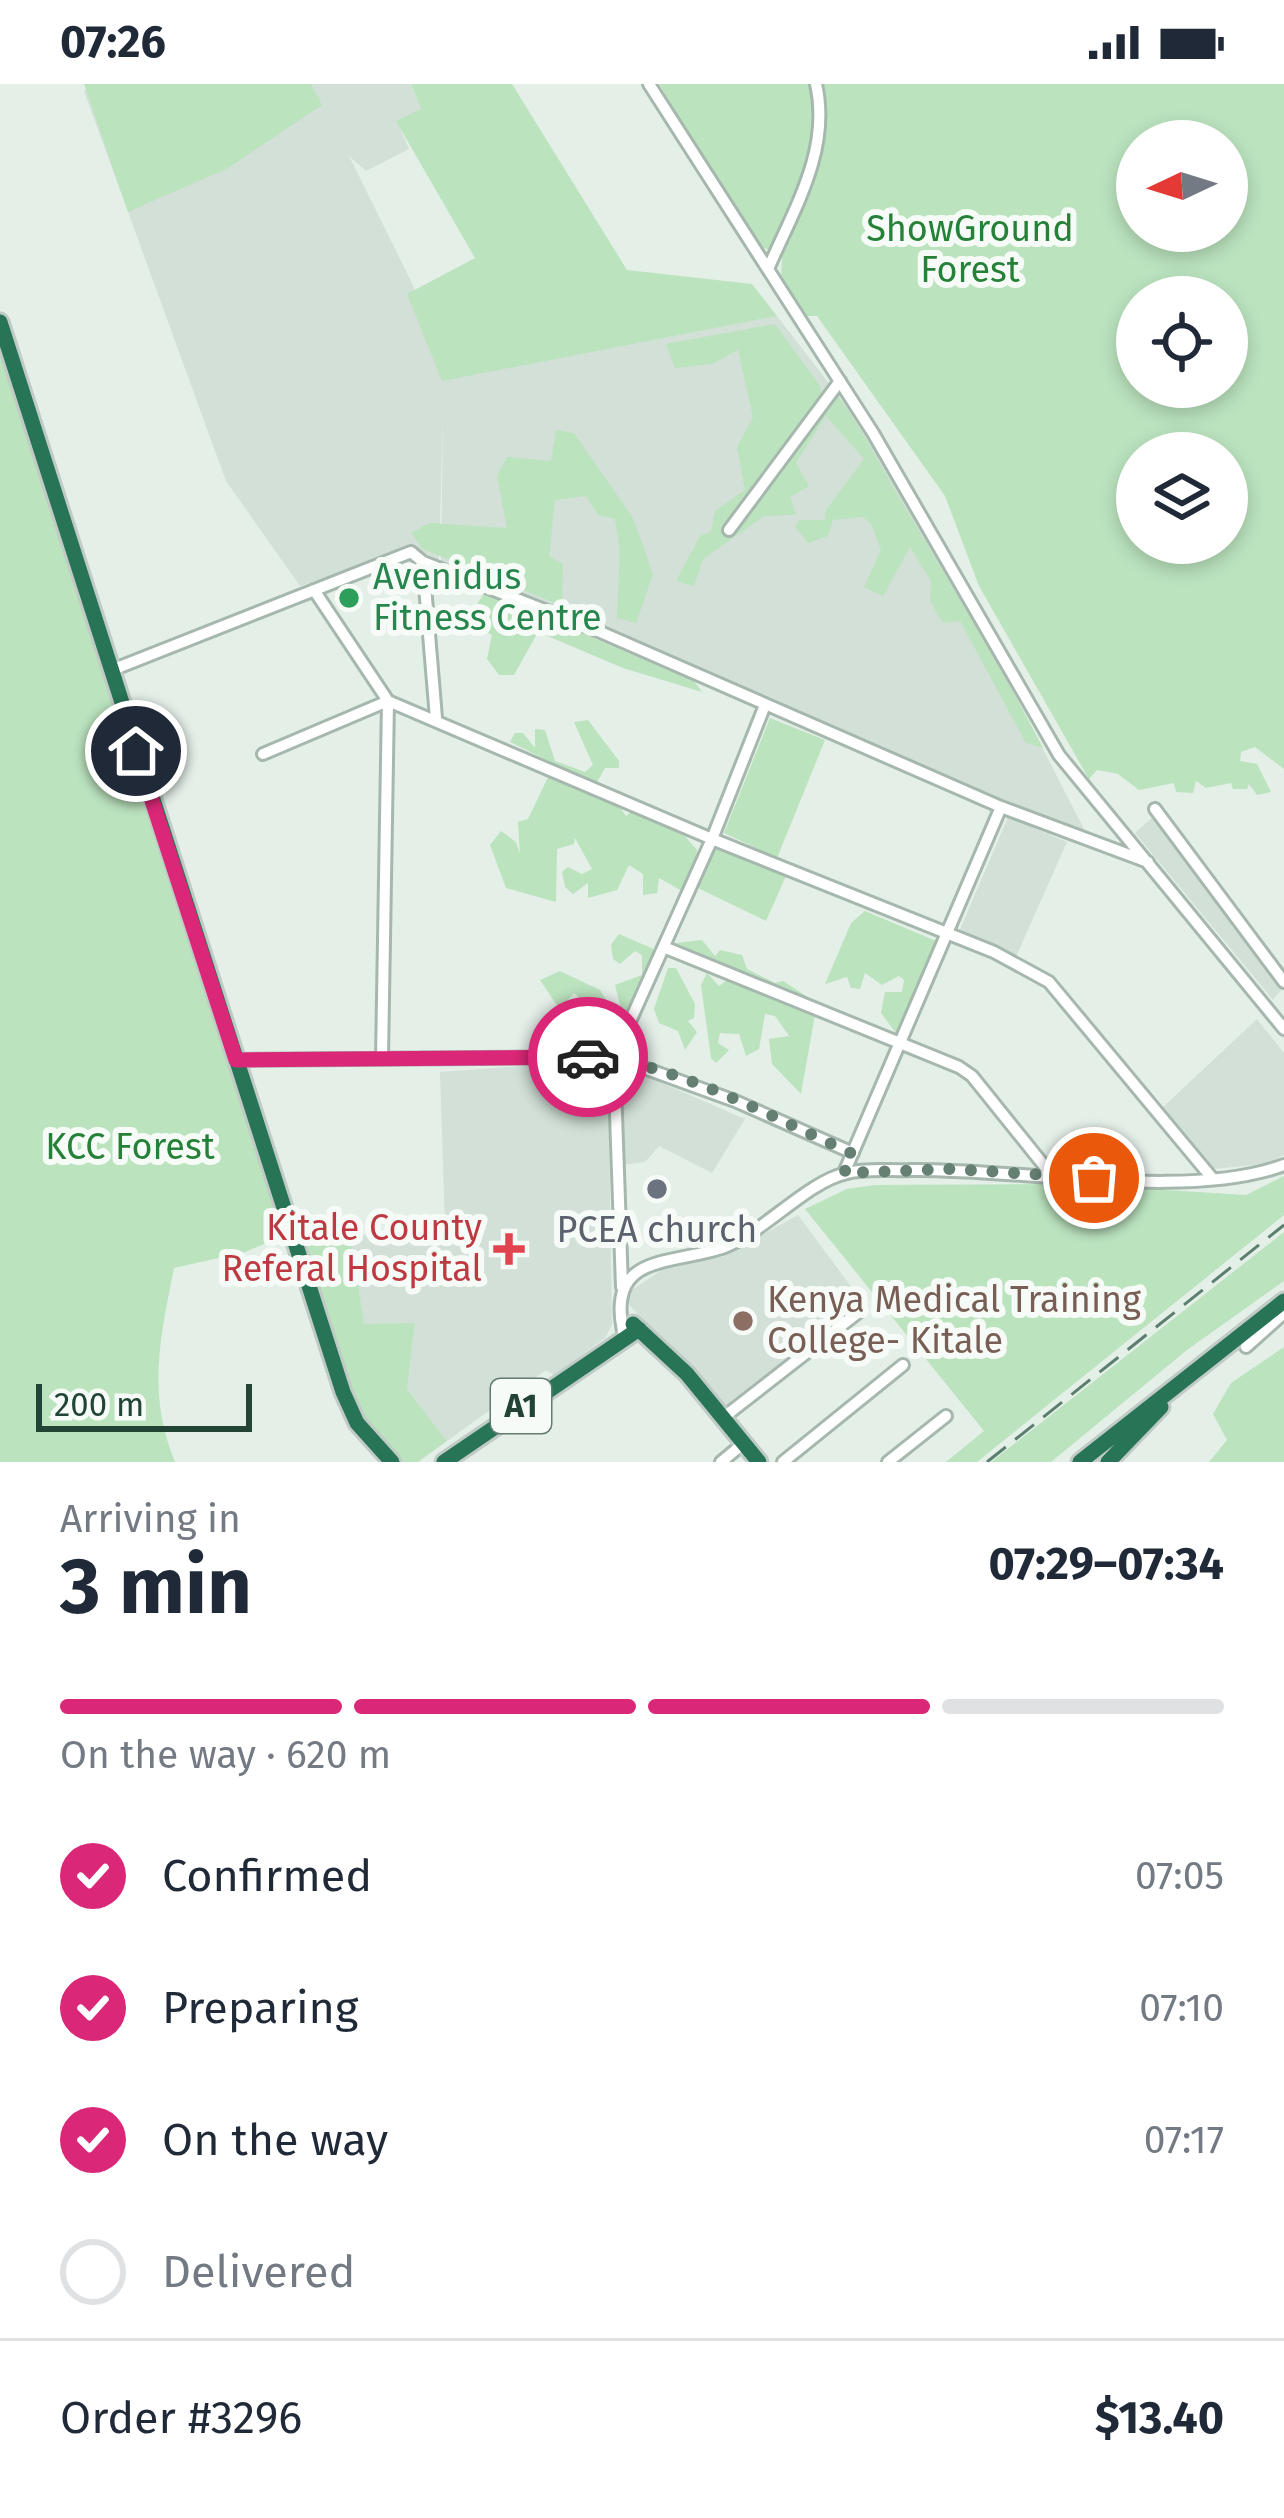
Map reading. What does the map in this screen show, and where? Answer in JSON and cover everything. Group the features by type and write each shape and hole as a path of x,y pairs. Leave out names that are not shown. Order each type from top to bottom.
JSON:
{"highway":[{"path":"0,322 344,1392 357,1423 392,1462"},
{"path":"1080,1462 1284,1301"},
{"path":"631,1330 658,1347 759,1462"},
{"name":"A1","path":"444,1462 631,1330"},
{"path":"1108,1462 1175,1390"}],"street":[{"path":"649,84 840,381 1059,755 1284,1029"},
{"path":"768,269 813,165 821,108 816,84"},
{"path":"729,530 840,381"},
{"path":"112,670 404,553 1001,807 1149,862"},
{"path":"422,562 436,718"},
{"path":"314,590 388,701 382,1058"},
{"path":"263,754 388,701 946,933 1049,982 1212,1178"},
{"path":"631,1330 621,1289 614,1057 666,948 765,705"},
{"path":"844,1173 1001,807"},
{"path":"1155,809 1284,982"},
{"path":"666,948 972,1076 1054,1178"},
{"path":"236,1060 614,1057 735,1101 853,1154"},
{"path":"621,1289 663,1260 735,1243 844,1173 951,1169 1054,1178 1212,1178 1284,1165"},
{"path":"724,1418 860,1311"},
{"path":"1246,1347 1284,1313"},
{"path":"783,1462 903,1365"},
{"path":"888,1462 946,1416"},
{"path":"721,1462 744,1443"}],"shaded area":[{"path":"99,84 411,84 421,109 397,121 409,149 366,171 349,156 412,283 448,379 777,316 865,430 970,607 1085,831 937,775 441,562 443,412 439,560 414,548 300,586 226,481 84,91"},
{"path":"1008,817 1067,842 1015,959 958,934"},
{"path":"1153,817 1284,986 1273,1000 1135,833"},
{"path":"1257,1019 1284,1053 1284,1155 1265,1164 1213,1169 1162,1108"},
{"name":"Kitale County Referal Hospital","path":"598,1066 608,1073 612,1324 606,1337 554,1375 546,1370 447,1441 407,1389 415,1323 364,1325 351,1237 445,1227 440,1072"},
{"path":"623,1066 745,1119 712,1173 659,1146 645,1162 621,1165 619,1072"},
{"name":"Kenya Medical Training College- Kitale","path":"798,1215 864,1304 728,1411 630,1306 626,1294 673,1262 722,1257"}],"green space":[{"path":"84,84 311,84 322,105 228,168 128,212"},
{"path":"411,84 512,84 627,270 752,284 777,316 442,381 407,294 475,258 396,121 421,109"},
{"name":"ShowGround Forest","path":"659,84 1284,84 1284,769 1255,747 1241,752 1240,761 1257,764 1271,792 1257,795 1249,784 1247,789 1233,789 1231,783 1206,788 1196,781 1193,793 1176,792 1174,783 1139,790 1118,774 1097,770 1089,779 979,586 945,496 817,316 803,316 781,277 782,255 764,248 751,235"},
{"path":"775,324 820,386 824,412 837,394 857,423 1043,748 1026,743 960,621 943,623 930,601 931,581 910,547 883,596 864,587 881,550 872,525 863,517 833,520 828,536 808,543 795,527 799,520 825,520 826,510 864,459 826,416 796,463 809,486 790,497 796,515 764,516 703,559 694,586 676,581 700,536 711,532 715,511 745,490 737,447 753,417 738,350 712,364 675,368 666,344"},
{"name":"KCC Forest","path":"0,352 292,1232 245,1252 174,1268 161,1342 159,1389 175,1462 0,1462"},
{"path":"556,430 574,433 633,518 653,574 636,623 617,618 620,550 615,519 598,515 586,496 555,500 549,556 563,564 562,606 423,549 411,533 429,523 507,528 497,476 507,457 551,461"},
{"path":"485,592 694,681 702,692 623,668 538,632 514,675 499,675 487,659 492,635 467,620"},
{"path":"770,718 825,740 777,858 724,833"},
{"path":"588,720 619,761 619,768 605,768 596,784 510,742 515,733 523,733 535,748 535,729 545,730 555,761 585,772 593,765 574,722"},
{"path":"550,773 618,805 626,816 632,811 684,835 697,850 694,874 682,891 659,878 657,893 643,895 643,874 629,865 617,890 588,898 588,883 573,894 565,887 562,872 568,867 582,874 592,869 575,838 574,844 557,849 556,902 506,888 490,845 501,831 516,842 520,854 518,822 528,819"},
{"path":"715,846 786,876 766,921 698,888"},
{"path":"865,911 936,941 896,1033 881,1013 885,992 902,992 904,980 899,976 882,985 865,973 860,989 851,988 847,977 825,984 851,923"},
{"path":"619,934 658,951 631,1013 622,1012 615,985 642,975 642,955 635,951 620,964 613,959 611,945"},
{"path":"702,940 715,956 720,950 742,955 747,969 775,983 783,981 817,1003 801,1094 772,1064 769,1039 789,1036 775,1016 765,1014 759,1049 746,1056 739,1034 720,1033 718,1043 729,1050 716,1063 711,1058 701,985 707,973 719,986 727,980 712,962 676,943"},
{"path":"668,968 676,968 695,1004 694,1018 688,1021 697,1032 685,1050 678,1031 659,1023 654,1009"},
{"path":"560,971 600,990 613,1011 600,1015 596,1005 590,1007 574,993 560,1010 540,980"},
{"path":"1284,1176 1284,1215 977,1462 946,1462 984,1431 805,1209 847,1189 875,1185 1069,1184 1246,1195"},
{"path":"1284,1232 1284,1281 1187,1350 1051,1462 991,1462"},
{"path":"351,1237 364,1324 415,1323 407,1389 447,1441 418,1462 401,1462 360,1416 305,1247"},
{"path":"1284,1347 1284,1462 1209,1462 1227,1440 1213,1414 1231,1383"}],"railway":[{"path":"987,1462 1284,1225"}],"way so far":[{"path":"588,1057 614,1057 735,1101 853,1154 844,1173 951,1169 1094,1178"}],"place":[{"name":"Avenidus Fitness Centre","path":"349,598"},
{"name":"PCEA church","path":"657,1189"},
{"name":"Kitale County Referal Hospital","path":"509,1249"},
{"name":"Kenya Medical Training College- Kitale","path":"743,1321"}],"route":[{"path":"136,751 236,1060 588,1057"}]}
